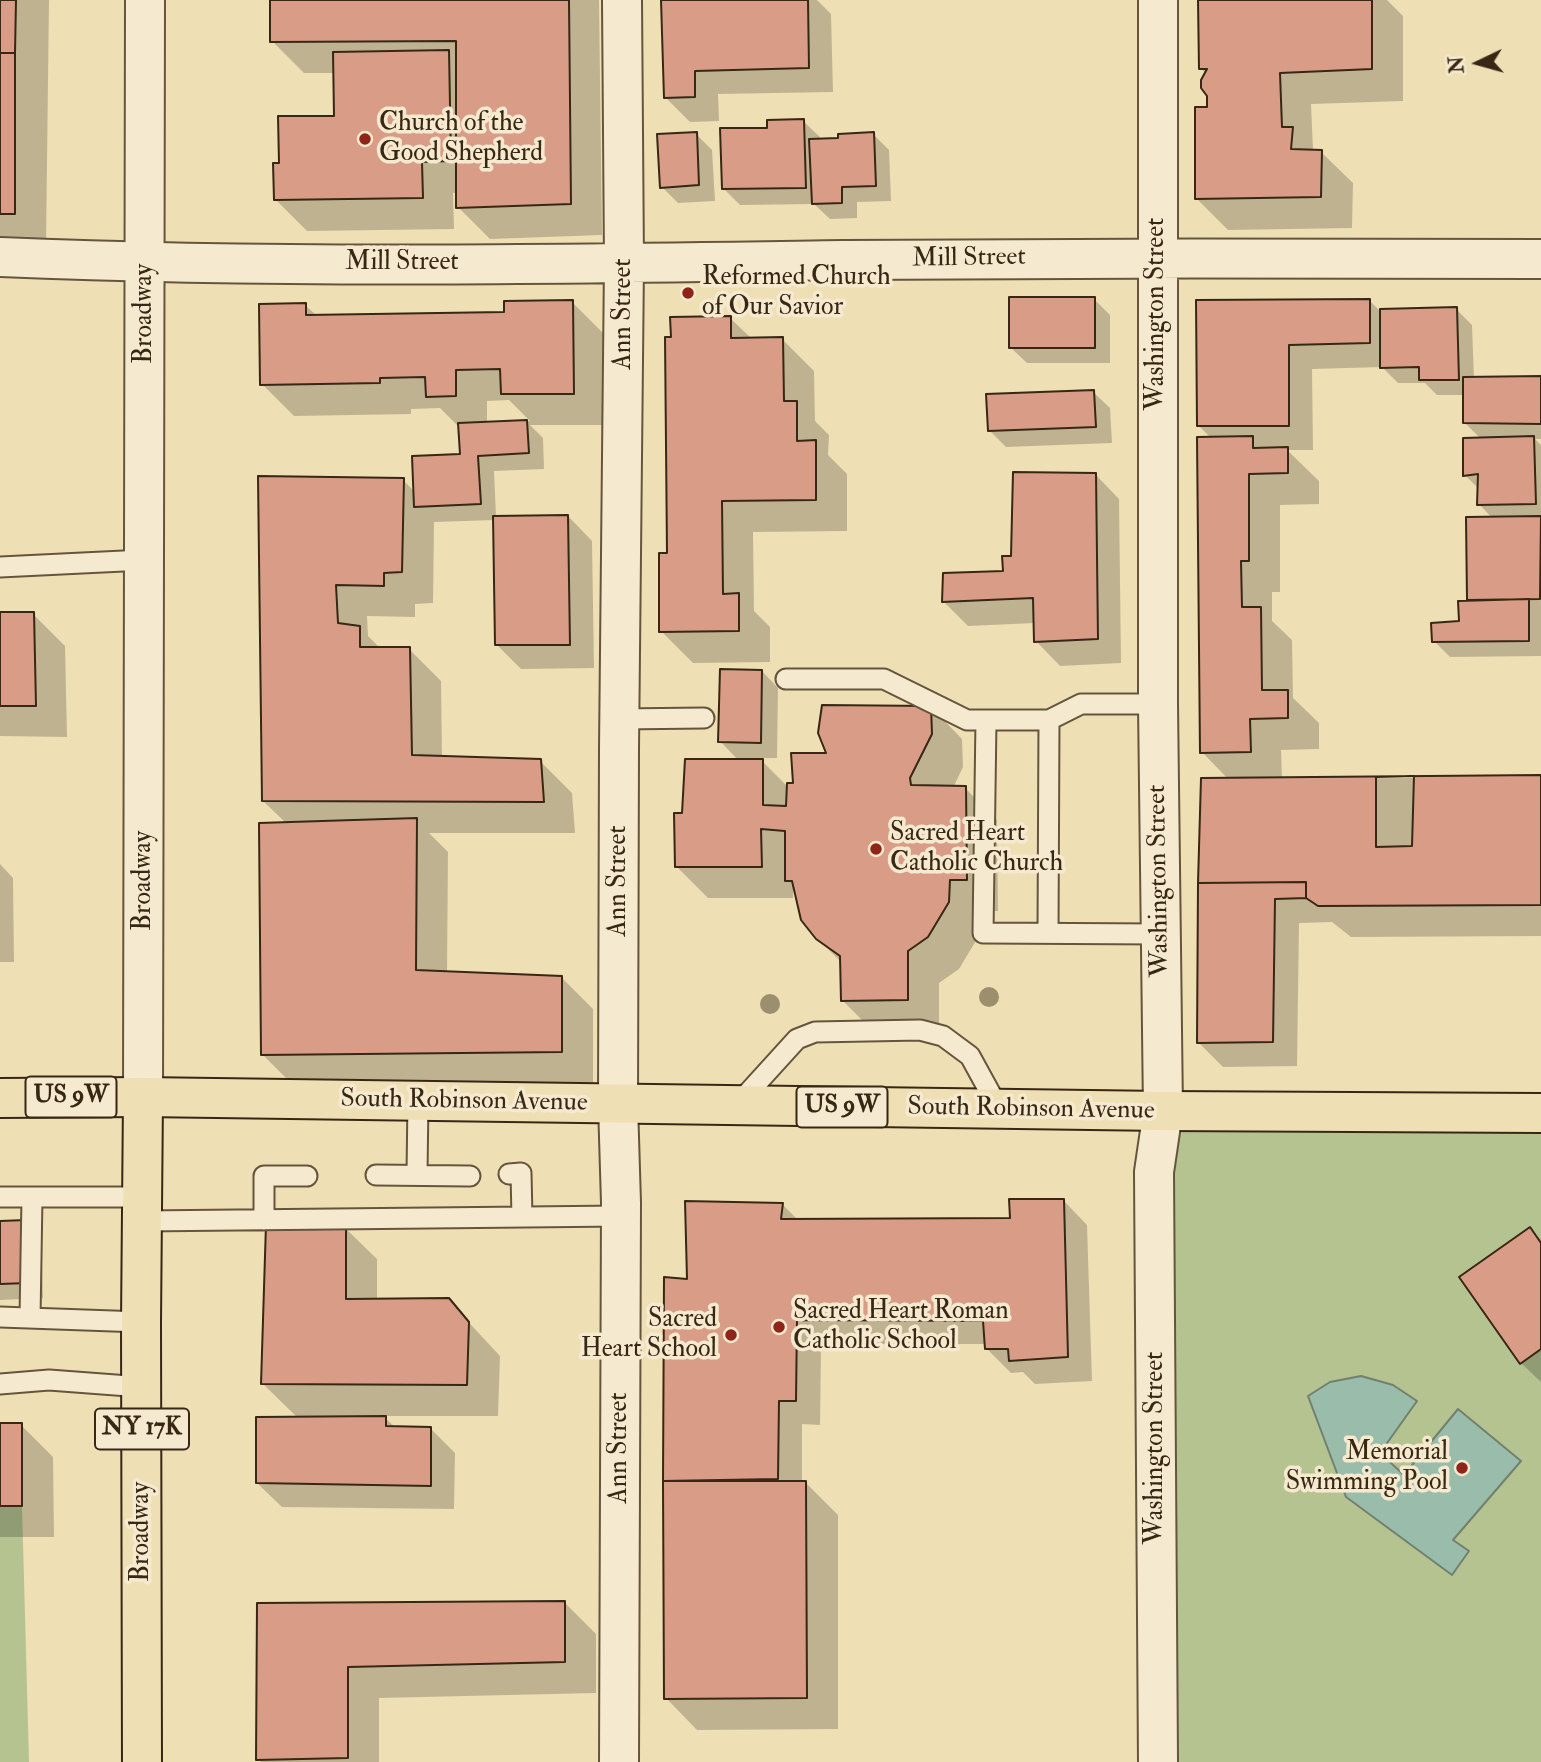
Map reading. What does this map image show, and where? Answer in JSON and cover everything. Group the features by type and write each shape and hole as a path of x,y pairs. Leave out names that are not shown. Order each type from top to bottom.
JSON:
{"main road":[{"name":"US 9W","path":"0,1098 143,1097"},
{"name":"South Robinson Avenue","path":"143,1097 1163,1111 1541,1113"},
{"name":"Broadway","path":"142,1762 143,1097"}],"street":[{"name":"Broadway","path":"143,1097 145,0"},
{"name":"Ann Street","path":"619,1762 619,719 624,263 622,0"},
{"name":"Washington Street","path":"1158,0 1158,704 1163,1111 1154,1172 1158,1762"},
{"name":"Mill Street","path":"0,257 145,263 624,263 1157,257 1541,259"}],"lane":[{"path":"0,567 144,560"},
{"path":"786,679 884,679 967,720 1049,720 1081,704 1158,704"},
{"path":"619,719 704,718"},
{"path":"986,720 983,933 1160,934"},
{"path":"1048,933 1049,720"},
{"path":"737,1106 797,1039 815,1032 920,1030 943,1036 970,1056 999,1109"},
{"path":"417,1175 418,1100"},
{"path":"509,1174 521,1173 522,1217"},
{"path":"376,1175 470,1176"},
{"path":"264,1220 264,1176 307,1176"},
{"path":"30,1318 32,1196"},
{"path":"0,1197 32,1196 264,1220 621,1216"},
{"path":"0,1317 141,1322"},
{"path":"0,1384 49,1380 142,1387"}],"green space":[{"path":"1541,1109 1541,1762 1162,1762 1163,1111"},
{"path":"0,1506 22,1506 29,1762 0,1762"}],"shaded area":[{"name":"Memorial Swimming Pool","path":"1361,1376 1393,1385 1417,1401 1380,1453 1404,1475 1458,1409 1521,1461 1453,1540 1469,1551 1452,1575 1346,1497 1308,1396 1330,1382"}],"building":[{"path":"0,0 16,0 15,53 0,53"},
{"path":"270,0 569,0 571,204 456,208 456,41 270,42"},
{"path":"661,0 808,0 809,68 695,71 695,97 664,98"},
{"path":"1198,0 1372,0 1372,69 1280,73 1282,127 1293,127 1291,149 1322,150 1321,197 1195,199 1195,107 1207,107 1207,96 1201,88 1201,80 1207,69 1199,69"},
{"name":"Church of the Good Shepherd","path":"449,50 451,161 422,162 423,198 274,200 273,163 279,163 278,116 334,116 333,52"},
{"path":"0,53 15,53 15,214 0,214"},
{"path":"804,119 806,188 722,189 720,128 767,128 767,120"},
{"path":"697,132 699,185 660,188 657,134"},
{"path":"874,132 876,186 842,187 842,203 812,204 809,139 838,138 838,134"},
{"path":"1009,297 1095,297 1095,348 1009,348"},
{"path":"1370,299 1370,343 1289,345 1289,426 1197,426 1196,300"},
{"path":"573,300 574,394 501,394 500,369 456,370 456,396 426,397 425,377 380,378 380,383 260,385 259,304 306,303 306,315 504,312 504,301"},
{"path":"1457,307 1459,380 1419,380 1419,367 1380,368 1380,309"},
{"path":"731,316 731,338 783,337 784,401 797,401 797,441 816,440 816,500 722,501 723,594 739,593 739,631 659,632 659,553 667,553 665,337 671,337 670,317"},
{"path":"1541,376 1541,424 1463,423 1463,377"},
{"path":"1094,390 1096,427 988,431 986,394"},
{"path":"527,420 529,453 478,456 481,504 414,507 412,456 460,454 458,423"},
{"path":"1253,436 1253,448 1288,447 1288,473 1249,474 1249,561 1241,561 1242,607 1261,607 1262,690 1288,690 1288,718 1250,719 1251,752 1200,753 1197,437"},
{"path":"1534,436 1536,504 1477,505 1478,474 1463,476 1463,438"},
{"path":"1013,472 1096,473 1098,639 1034,642 1033,598 942,602 943,573 1003,571 1002,556 1011,556"},
{"path":"258,476 404,478 402,572 384,573 384,586 336,585 338,623 360,626 360,647 410,647 412,755 541,759 544,802 262,801"},
{"path":"568,515 570,645 495,645 493,516"},
{"path":"1541,516 1540,599 1467,600 1466,517"},
{"path":"1529,599 1529,641 1432,642 1431,623 1459,621 1458,601"},
{"path":"0,612 34,612 36,706 0,706"},
{"path":"720,669 762,670 761,743 718,742"},
{"name":"Sacred Heart Catholic Church","path":"822,705 931,706 932,734 910,778 911,785 966,786 967,880 950,880 949,902 928,937 908,951 908,1000 841,1001 840,956 816,939 801,920 792,881 785,881 785,831 761,829 762,867 675,867 674,813 682,813 685,759 763,759 763,805 786,806 787,783 793,783 791,753 826,753 818,733"},
{"path":"1541,775 1541,905 1318,906 1306,898 1306,882 1198,883 1201,778"},
{"path":"1414,776 1412,846 1376,847 1376,777"},
{"path":"417,818 416,970 562,976 562,1052 261,1055 259,823"},
{"path":"1306,882 1306,898 1275,899 1273,1042 1197,1043 1198,883"},
{"name":"Sacred Heart School","path":"1009,1199 1064,1199 1068,1357 1009,1361 1008,1349 985,1349 983,1321 797,1320 796,1401 779,1401 778,1479 663,1481 664,1277 687,1279 685,1201 783,1203 781,1219 1010,1218"},
{"path":"26,1220 28,1283 0,1284 0,1221"},
{"path":"266,1224 346,1226 346,1299 449,1298 469,1322 467,1385 261,1384"},
{"path":"1530,1227 1541,1243 1541,1349 1520,1364 1459,1277"},
{"path":"386,1416 386,1426 431,1427 431,1486 256,1483 256,1417"},
{"path":"0,1423 22,1423 22,1506 0,1506"},
{"path":"663,1481 806,1481 807,1698 664,1699"},
{"path":"565,1601 565,1662 348,1667 348,1758 256,1760 257,1603"}],"place":[{"name":"Church of the Good Shepherd","path":"365,139"},
{"name":"Reformed Church of Our Savior","path":"688,293"},
{"name":"Sacred Heart Catholic Church","path":"876,849"},
{"name":"Sacred Heart Roman Catholic School","path":"779,1327"},
{"name":"Sacred Heart School","path":"731,1335"},
{"name":"Memorial Swimming Pool","path":"1462,1468"}]}
